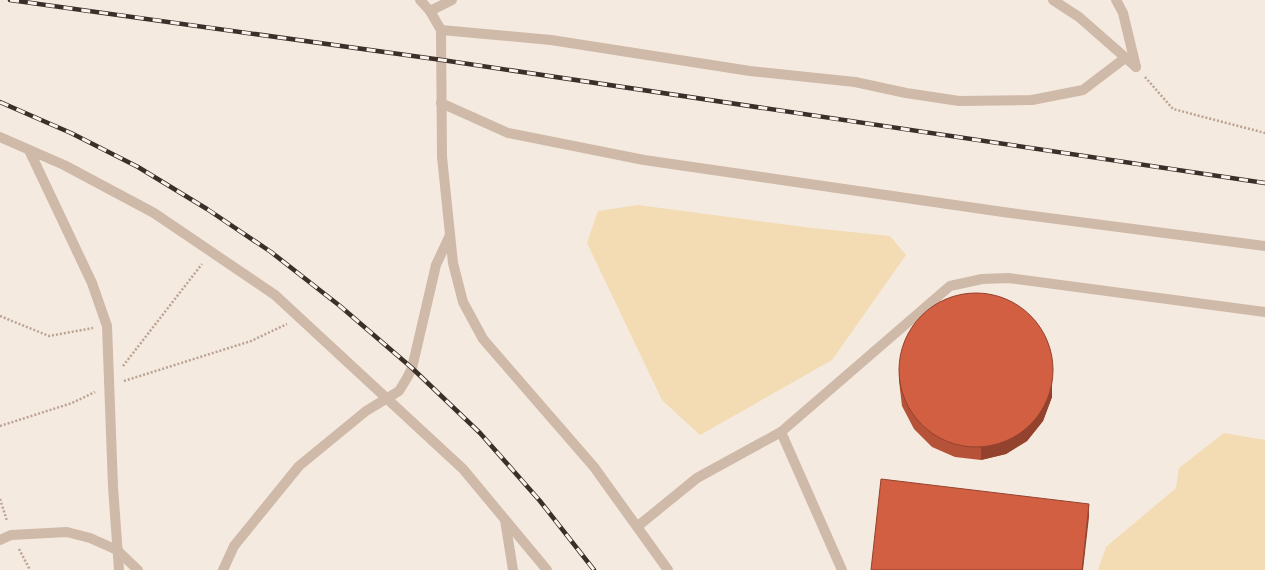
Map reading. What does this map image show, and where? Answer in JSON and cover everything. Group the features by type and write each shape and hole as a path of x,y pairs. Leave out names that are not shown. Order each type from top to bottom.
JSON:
{"street":[{"path":"420,0 430,11 441,30 442,157 452,263 463,302 483,339 594,467 638,526 668,570"},
{"path":"430,11 452,0"},
{"path":"1053,0 1079,17 1136,67"},
{"path":"1116,0 1123,13 1136,67"},
{"path":"441,30 551,40 655,55 698,64 855,82 906,93 959,101 1032,100 1083,90 1125,58"},
{"path":"441,103 508,133 644,160 1003,212 1265,246"},
{"path":"0,138 64,164 154,213 275,295 463,469 547,570"},
{"path":"29,150 92,283 107,326 108,385 119,570"},
{"path":"223,570 234,546 300,466 366,411 398,391 407,378 412,368 436,265 450,235"},
{"path":"638,526 697,478 780,432 950,286 982,279 1008,278 1265,312"},
{"path":"780,432 842,570"},
{"path":"505,520 513,570"},
{"path":"0,540 11,535 67,532 90,538 117,550 138,570"}],"path":[{"path":"1136,67 1173,109 1265,133"},
{"path":"108,385 211,252"},
{"path":"0,316 49,336 107,326"},
{"path":"0,426 72,403 108,385 251,341 300,318"},
{"path":"0,498 11,535 30,570"}],"sand":[{"path":"638,205 812,228 890,236 906,255 832,360 700,435 662,400 587,243 598,211"},
{"path":"1224,433 1265,440 1265,570 1098,570 1106,547 1176,488 1179,468"}],"building":[{"path":"976,293 991,295 1012,302 1019,306 1035,321 1040,327 1047,341 1053,370 1051,385 1044,406 1040,413 1025,429 1019,434 1005,441 976,447 961,445 940,438 933,434 917,419 912,413 905,399 899,370 901,355 908,334 912,327 927,311 933,306 947,299"},
{"path":"881,479 1089,504 1082,570 871,570"}],"railway":[{"path":"10,0 442,60 1265,183"},
{"path":"0,102 71,133 138,167 207,209 271,252 340,306 412,368 480,433 540,501 594,570"}]}
